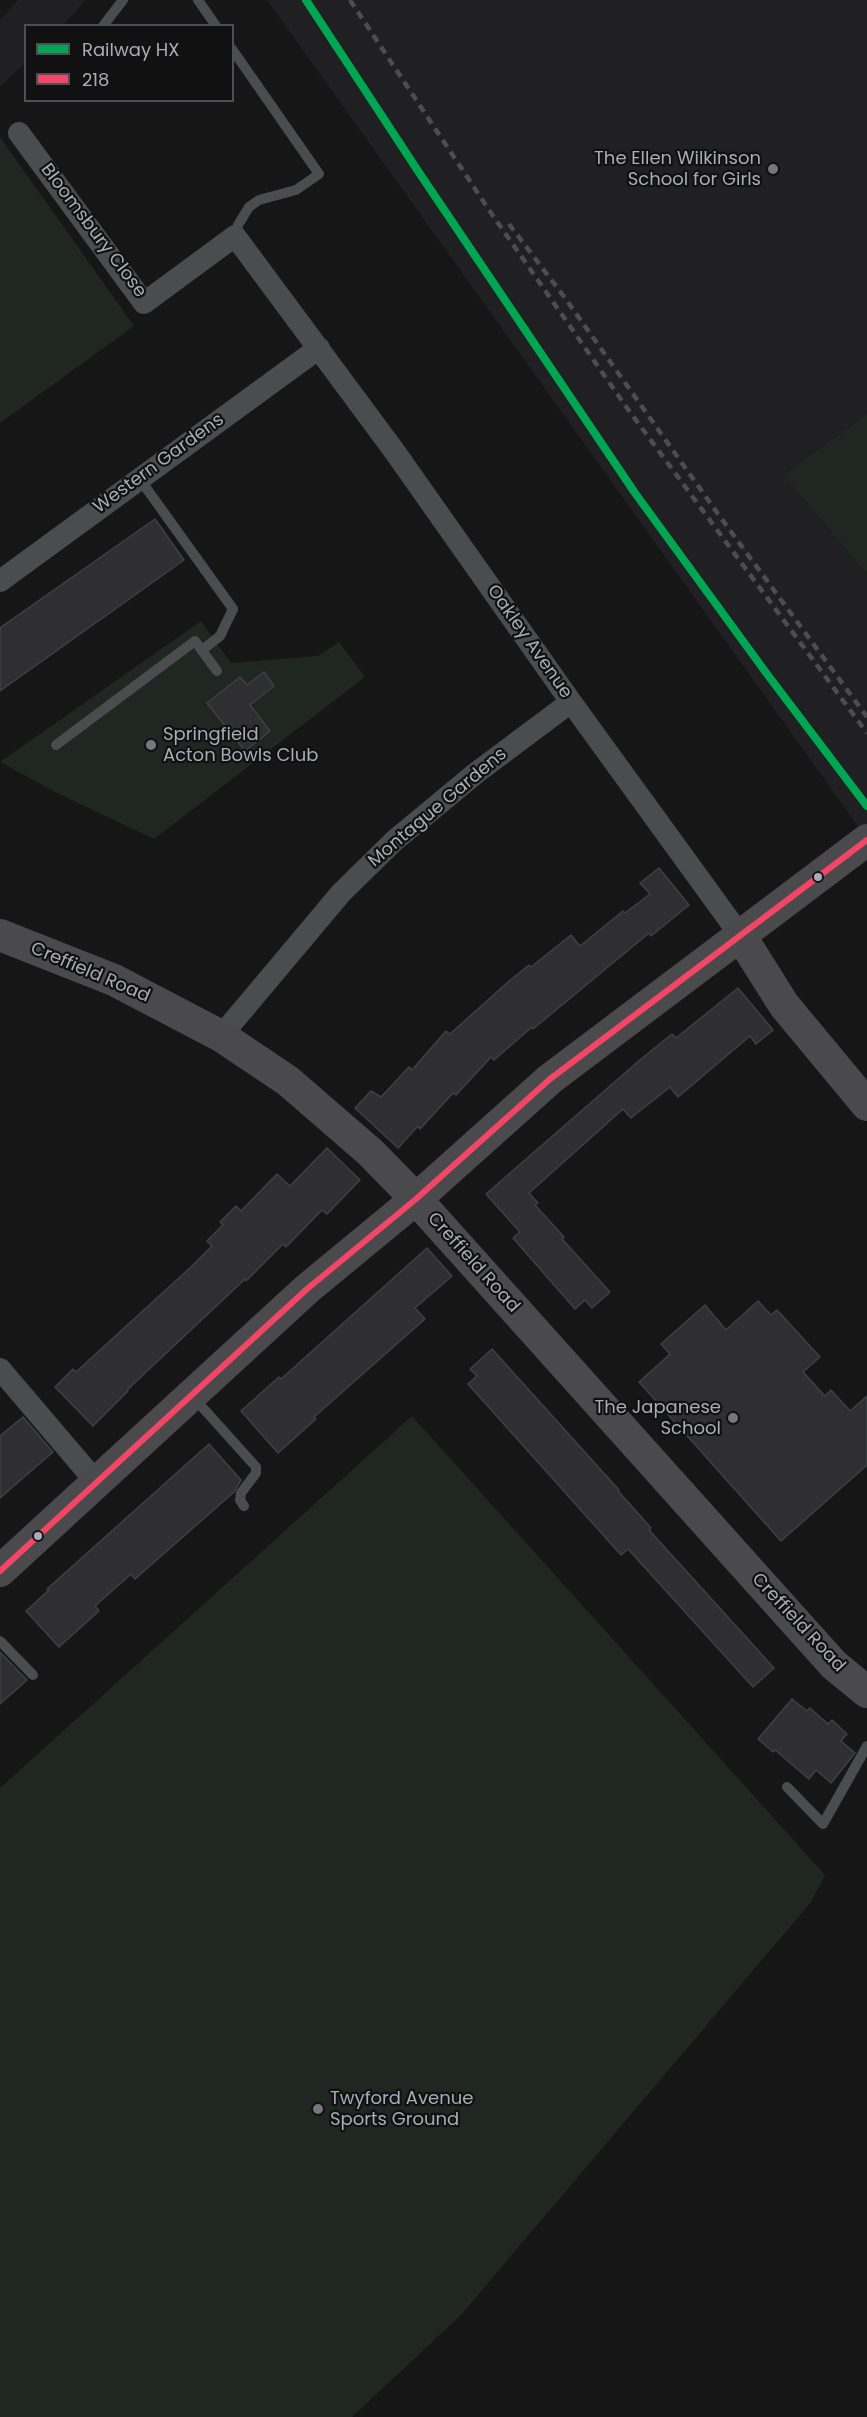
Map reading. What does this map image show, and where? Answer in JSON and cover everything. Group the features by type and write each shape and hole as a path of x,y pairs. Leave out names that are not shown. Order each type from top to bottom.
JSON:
{"street":[{"name":"Bloomsbury Close","path":"19,133 144,303 235,236"},
{"path":"235,236 319,348"},
{"name":"Western Gardens","path":"0,581 319,348"},
{"name":"Oakley Avenue","path":"319,348 740,935"},
{"name":"Montague Gardens","path":"221,1036 341,893 394,841 476,773 571,702"},
{"path":"0,1571 307,1289 416,1199 550,1079 863,843"},
{"name":"Creffield Road","path":"0,935 114,980 221,1036 288,1081 370,1152 416,1199 834,1665 867,1692"},
{"path":"740,935 784,1005 867,1106"},
{"path":"0,1369 97,1483"}],"lane":[{"path":"105,24 123,0"},
{"path":"198,0 215,24"},
{"path":"234,52 319,174 296,190 259,200 249,207 238,225 235,236"},
{"path":"139,478 233,609 220,636 202,650"},
{"path":"56,745 195,641 217,671"},
{"path":"192,1395 256,1467 256,1473 241,1493 240,1500 244,1506"},
{"path":"0,1641 33,1675"},
{"path":"787,1787 823,1824 867,1746"}],"shaded area":[{"path":"18,0 86,0 64,24 24,24 24,64 0,87 0,20"},
{"path":"267,0 867,0 867,414 783,475 867,574 867,839"},
{"path":"0,137 134,326 0,423"},
{"path":"867,414 867,574 783,475"},
{"name":"Springfield Acton Bowls Club","path":"201,621 231,663 318,656 339,642 365,677 154,839 57,793 0,762"},
{"name":"Twyford Avenue Sports Ground","path":"412,1416 825,1875 811,1902 460,2316 352,2417 0,2417 0,1788"}],"building":[{"path":"155,519 184,560 0,691 0,628"},
{"path":"264,672 274,686 250,705 270,731 245,751 207,703 240,677 247,685"},
{"path":"659,868 689,905 651,936 649,933 494,1060 491,1057 456,1095 453,1093 420,1129 418,1126 398,1148 355,1108 371,1091 381,1097 409,1067 412,1070 446,1031 450,1034 529,965 531,967 571,935 580,946 623,911 625,913 650,894 640,883"},
{"path":"738,988 773,1030 756,1044 750,1036 678,1097 670,1087 631,1118 623,1109 529,1193 538,1203 535,1205 564,1237 562,1239 610,1292 592,1308 585,1300 575,1309 513,1238 520,1232 486,1194 641,1059 672,1034 676,1038"},
{"path":"327,1148 360,1180 327,1214 322,1210 286,1247 283,1244 246,1281 245,1279 127,1390 93,1426 55,1387 73,1369 76,1372 212,1246 207,1241 223,1225 220,1222 236,1206 241,1211 277,1174 290,1186"},
{"path":"427,1248 452,1276 415,1308 425,1319 314,1417 316,1419 278,1453 241,1411 279,1377 281,1379"},
{"name":"The Japanese School","path":"758,1301 771,1315 777,1310 820,1357 803,1372 825,1396 831,1390 850,1411 867,1396 867,1465 781,1541 639,1382 670,1354 661,1344 705,1305 726,1330"},
{"path":"492,1349 619,1490 651,1528 649,1530 774,1668 753,1687 628,1549 621,1555 468,1384 477,1376 470,1369"},
{"path":"23,1417 53,1452 0,1498 0,1436"},
{"path":"209,1444 241,1480 234,1492 135,1579 131,1574 95,1606 99,1611 59,1647 26,1611 49,1590 47,1589"},
{"path":"0,1652 27,1680 0,1704"},
{"path":"792,1699 807,1711 810,1708 828,1724 832,1720 847,1734 841,1741 855,1753 831,1783 816,1770 809,1779 775,1750 773,1752 758,1739"}],"railway":[{"path":"350,0 491,213 627,408 867,733"},
{"path":"509,224 565,298 718,514 867,717"}],"rail line":[{"name":"HX","path":"306,0 635,493 867,806"}],"transit line":[{"name":"218","path":"0,1571 307,1289 416,1199 550,1079 867,840"}],"place":[{"name":"The Ellen Wilkinson School for Girls","path":"773,169"},
{"name":"Springfield Acton Bowls Club","path":"151,745"},
{"name":"The Japanese School","path":"733,1418"},
{"name":"Twyford Avenue Sports Ground","path":"318,2109"}]}
